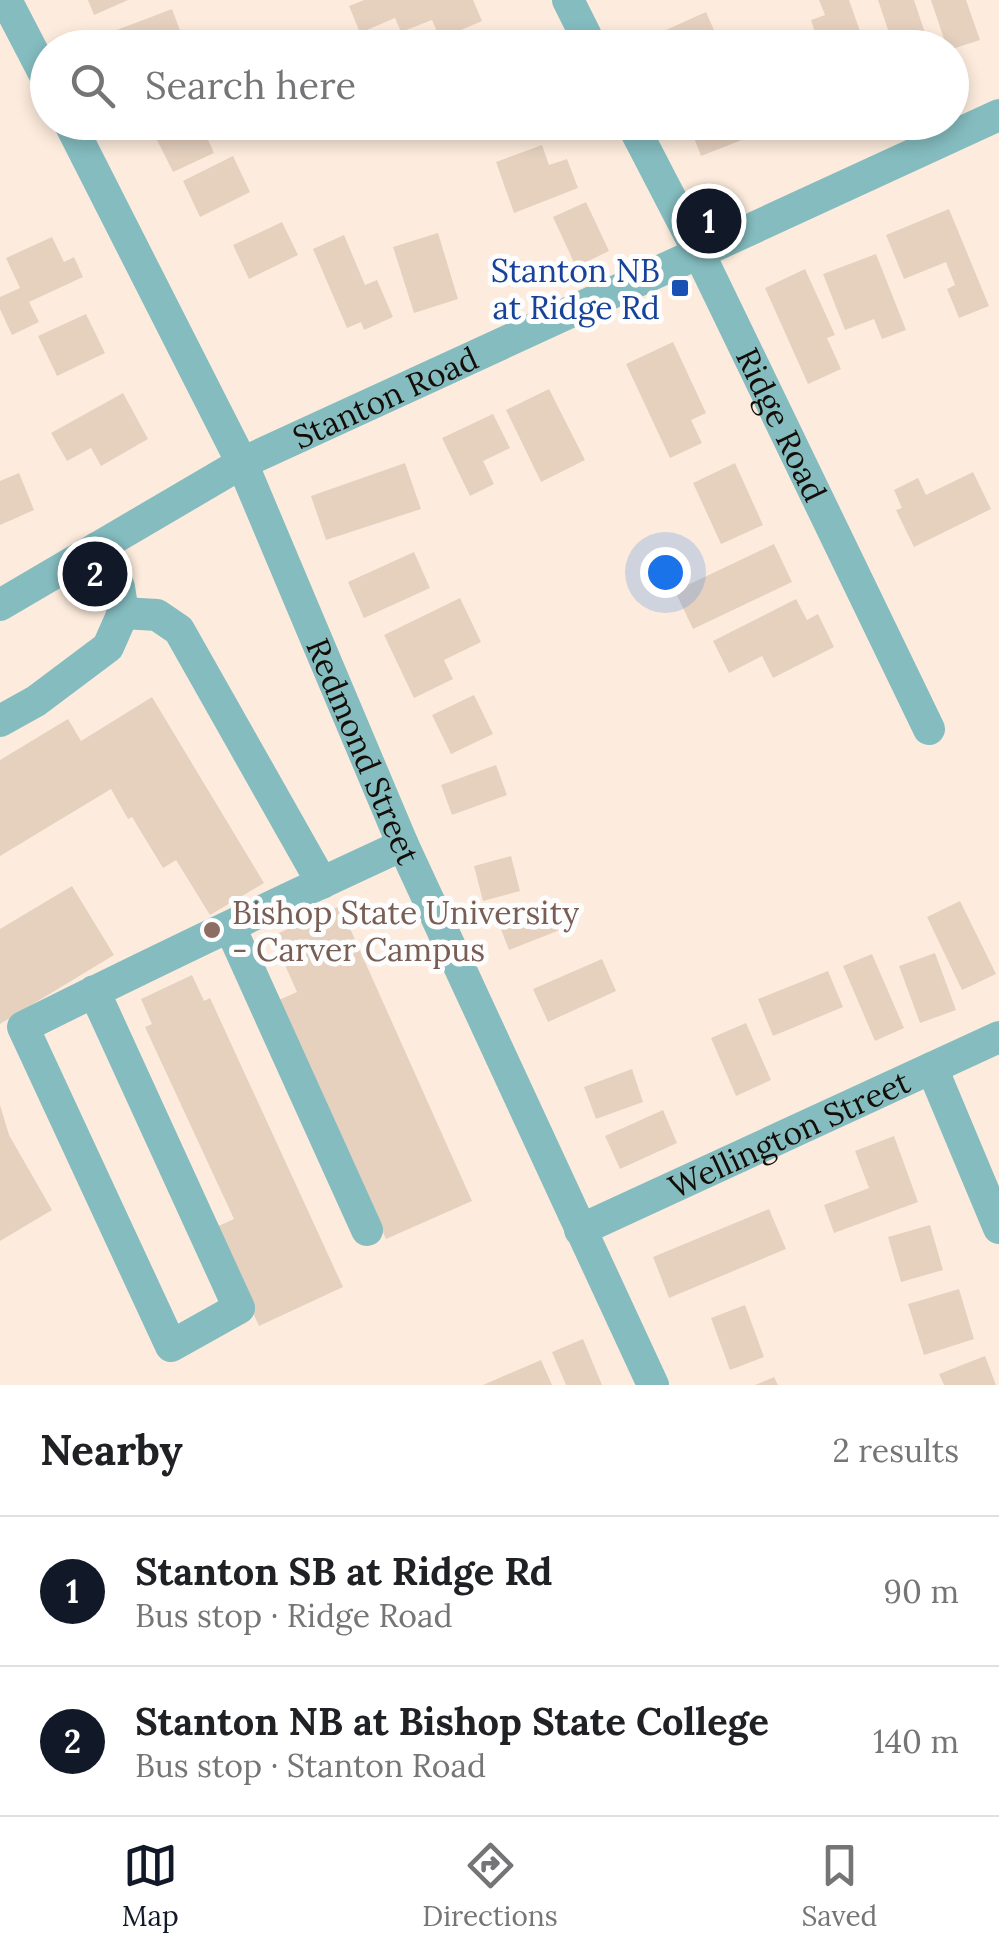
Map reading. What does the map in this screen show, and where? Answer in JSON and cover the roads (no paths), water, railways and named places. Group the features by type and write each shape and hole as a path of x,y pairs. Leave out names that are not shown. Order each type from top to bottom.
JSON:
{"street":[{"path":"6,0 30,46"},
{"path":"568,0 583,30"},
{"name":"Stanton Road","path":"969,128 999,114"},
{"name":"Redmond Street","path":"77,140 242,464 403,846 653,1385"},
{"name":"Ridge Road","path":"640,140 929,730"},
{"name":"Stanton Road","path":"0,605 242,464 943,140"},
{"path":"0,721 36,700 108,647 123,613 119,587 97,548"},
{"path":"123,613 157,616 179,630 322,882"},
{"path":"94,992 239,1308 171,1346 11,1032 322,882 403,846"},
{"path":"230,927 367,1230"},
{"name":"Wellington Street","path":"580,1230 999,1037"},
{"path":"932,1068 999,1228"}],"place":[{"name":"Stanton SB at Ridge Rd","path":"709,221"},
{"name":"Stanton NB at Ridge Rd","path":"680,288"},
{"name":"Stanton NB at Bishop State College","path":"95,574"},
{"name":"Bishop State University - Carver Campus","path":"212,930"}]}
